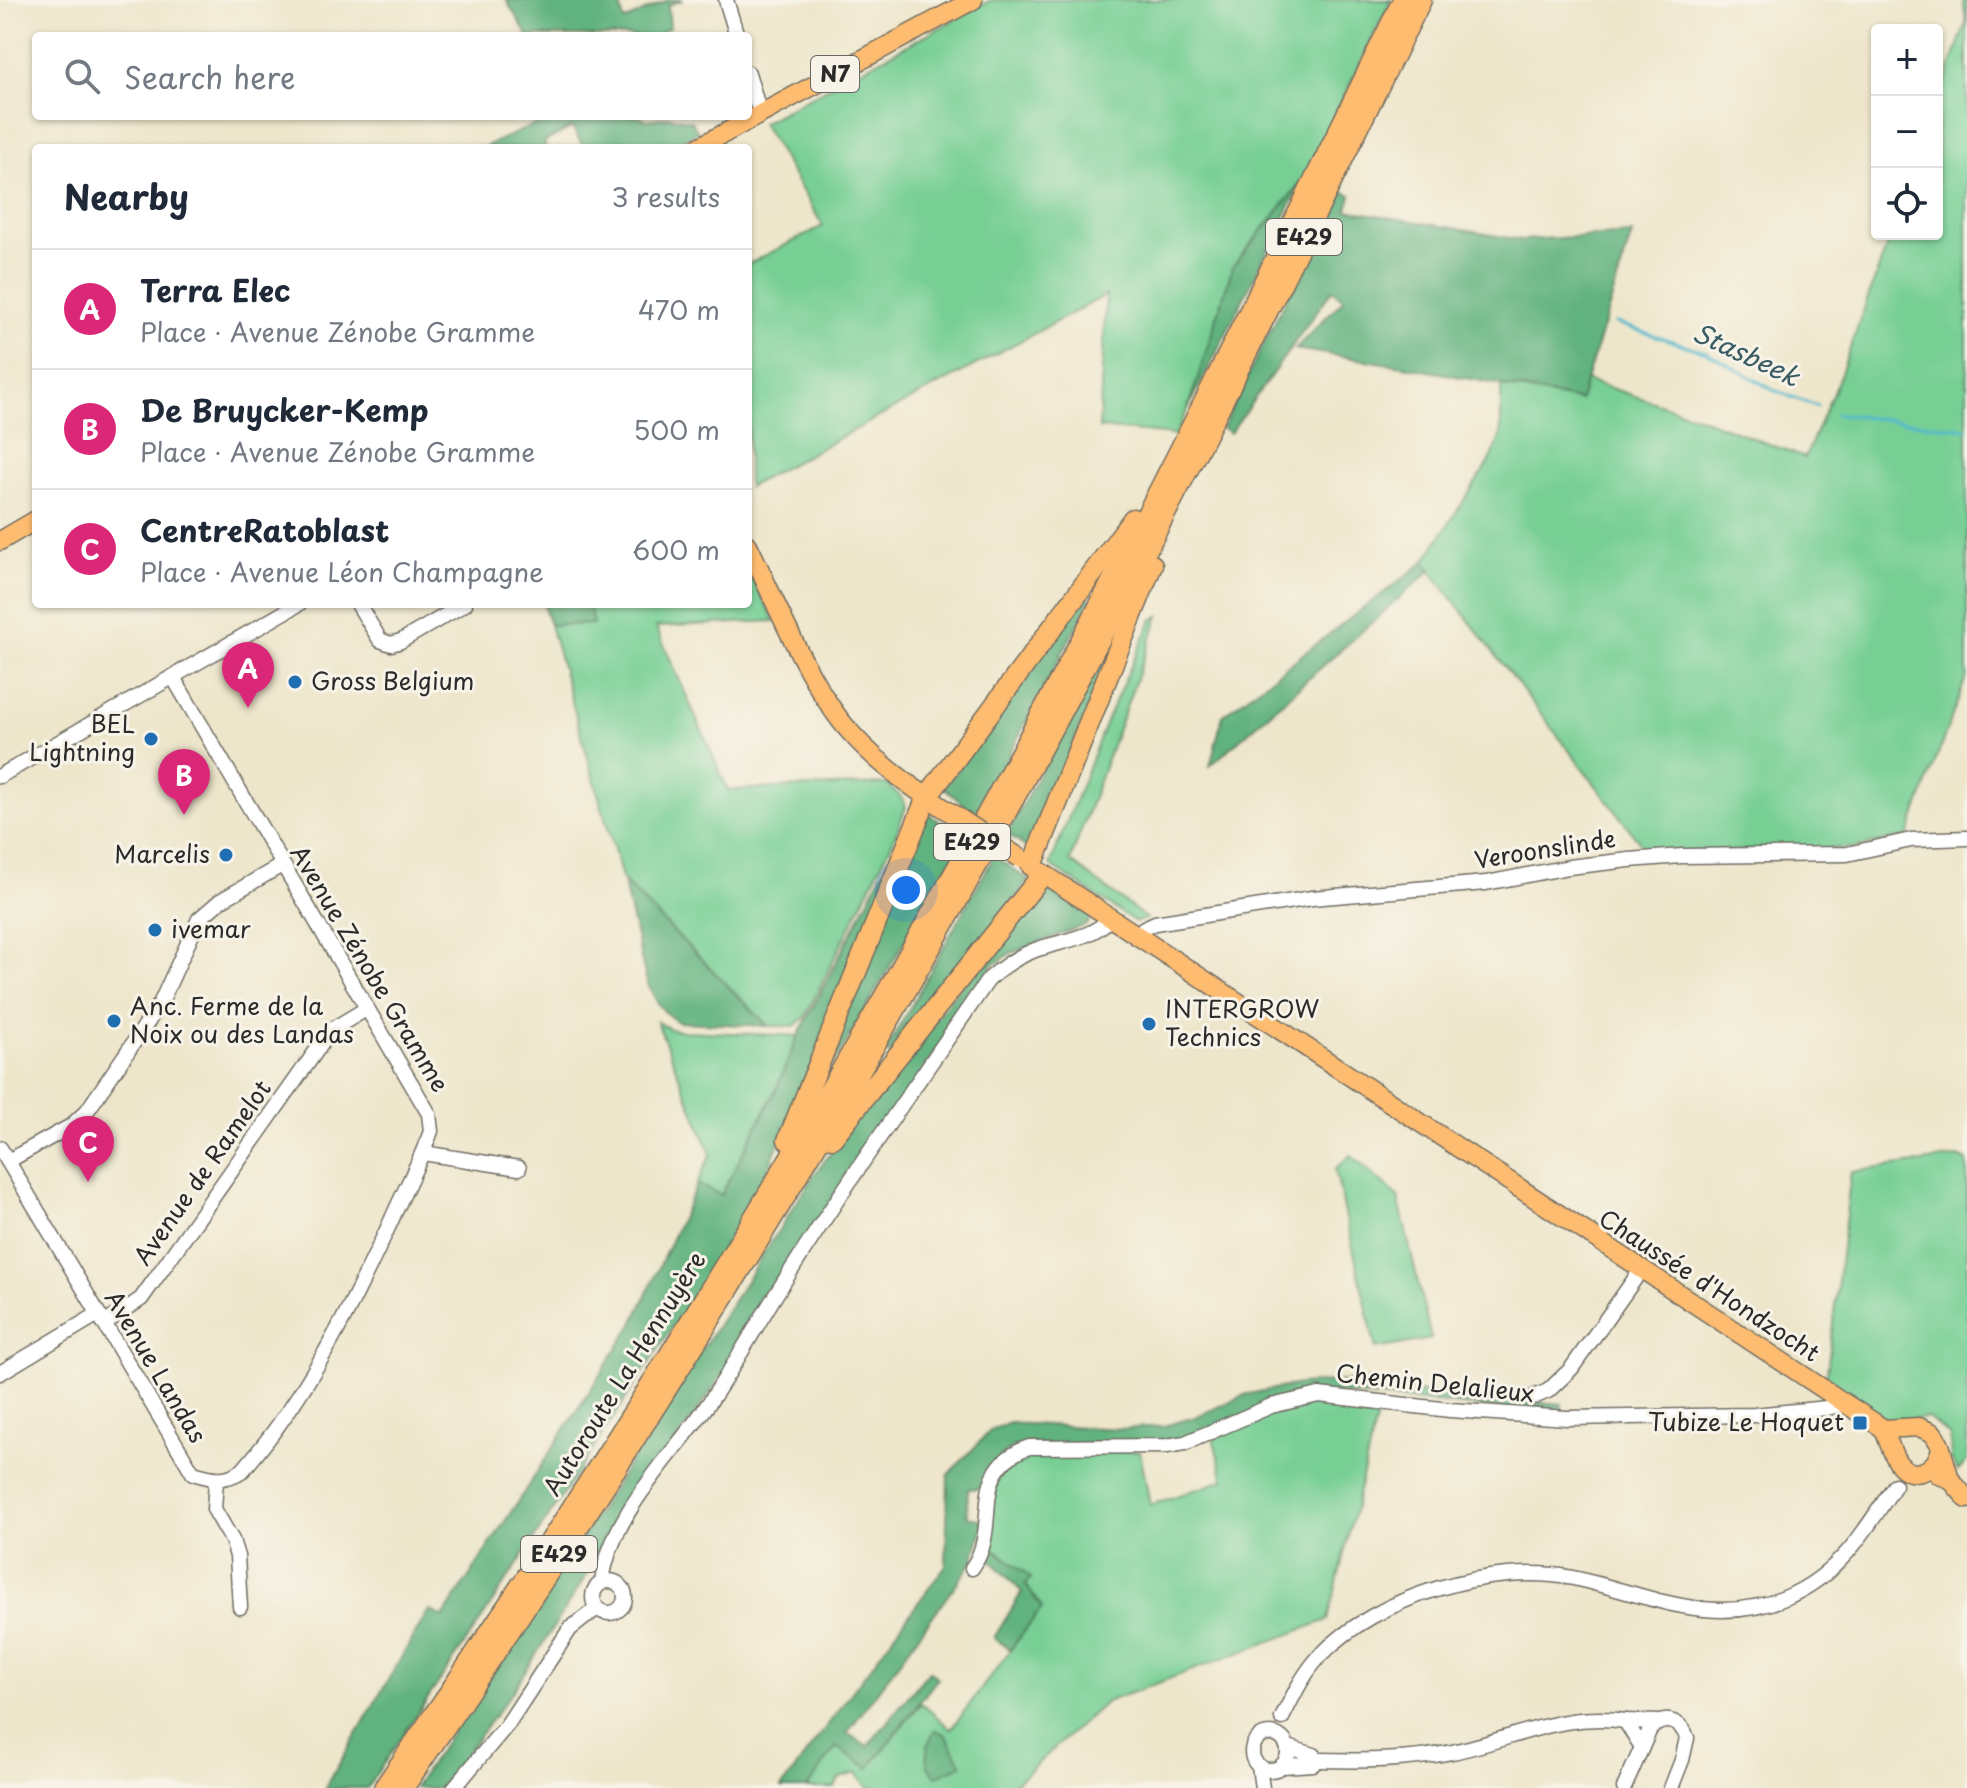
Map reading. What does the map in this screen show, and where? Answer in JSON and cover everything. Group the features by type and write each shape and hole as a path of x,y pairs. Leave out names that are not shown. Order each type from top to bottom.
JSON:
{"highway":[{"name":"E429","path":"754,1234 964,857 1166,479 1403,0"},
{"name":"E429","path":"754,1234 978,863 1165,516 1421,0"},
{"path":"737,1246 746,1218 776,1166 809,1091 932,800 1139,510 1166,479"},
{"path":"754,1234 856,1107 1032,866 1159,548 1165,516"},
{"name":"Autoroute La Hennuyère","path":"384,1788 551,1539 737,1246 754,1234"},
{"name":"Autoroute La Hennuyère","path":"403,1788 557,1558 754,1234"}],"main road":[{"name":"N7","path":"752,118 973,0"},
{"name":"N7","path":"704,144 749,120"},
{"path":"0,541 32,522"},
{"name":"Chaussée d'Hondzocht","path":"752,553 835,713 895,776 1884,1429"},
{"path":"1950,1479 1907,1471 1896,1456 1884,1429 1919,1427 1933,1433 1950,1479 1967,1499"},
{"path":"1896,1456 1898,1437 1909,1429"},
{"path":"1923,1472 1934,1466 1940,1452"}],"street":[{"path":"726,0 736,32"},
{"path":"752,87 760,114"},
{"path":"0,776 292,608"},
{"path":"360,608 380,640 391,644 458,608"},
{"name":"Avenue Zénobe Gramme","path":"173,677 429,1114 431,1131 345,1317 298,1399 243,1470 233,1477 216,1480"},
{"name":"Veroonslinde","path":"1136,937 1144,928 1155,923 1312,898 1486,883 1569,867 1682,856 1847,854 1911,840 1967,838"},
{"path":"8,1161 71,1126 87,1111 160,1004 199,919 220,901 282,865"},
{"path":"602,1582 616,1583 623,1590 625,1600 616,1611 606,1613 597,1608 593,1596 595,1588 602,1582 604,1565 613,1541 634,1504 712,1398 787,1277 988,980 1006,964 1033,951 1089,933 1109,919"},
{"name":"Avenue de Ramelot","path":"0,1373 141,1299 331,1030 366,1009"},
{"name":"Avenue Landas","path":"0,1148 193,1473 216,1480"},
{"path":"423,1153 519,1168"},
{"path":"1547,1405 1531,1398 1548,1391 1571,1369 1641,1270"},
{"name":"Chemin Delalieux","path":"972,1568 984,1545 992,1479 1000,1465 1012,1454 1029,1447 1176,1445 1271,1406 1319,1395 1450,1410 1567,1418 1754,1415 1845,1404"},
{"path":"1673,1787 1687,1738 1679,1724 1668,1721 1590,1717 1561,1721 1473,1747 1420,1757 1318,1760 1313,1764 1267,1770 1253,1758 1253,1749 1257,1741 1282,1718 1303,1675 1321,1654 1368,1620 1412,1597 1464,1580 1514,1575 1570,1578 1705,1611 1749,1609 1785,1598 1827,1574 1856,1545 1895,1485 1896,1456"},
{"path":"1895,1485 1923,1472"},
{"path":"216,1480 214,1509 232,1540 237,1556 240,1607"},
{"path":"454,1788 507,1725 570,1629 597,1608"},
{"path":"1268,1788 1288,1757 1286,1725 1282,1718"},
{"path":"1625,1721 1642,1747"},
{"path":"1624,1788 1650,1729 1658,1722"},
{"path":"1264,1736 1275,1735 1318,1760"},
{"path":"1259,1766 1262,1788"}],"green space":[{"path":"506,0 619,0 624,21 668,0 683,0 668,5 670,27 662,32 526,32"},
{"path":"991,0 1391,0 1303,180 1233,266 1188,409 1175,435 1099,428 1106,295 752,485 752,262 823,226 762,123"},
{"path":"1963,0 1967,0 1967,675 1908,836 1854,848 1648,853 1424,562 1492,457 1501,435 1501,386 1580,400 1586,380 1696,416 1805,458 1840,376 1889,240 1943,240 1943,88 1966,23"},
{"path":"545,120 686,120 691,121 698,132 676,144 582,144 572,127 545,144 491,144"},
{"path":"1303,180 1188,409 1233,266"},
{"path":"1340,190 1351,195 1347,210 1521,240 1632,234 1580,400 1295,349 1344,299 1332,290 1230,433 1222,428"},
{"path":"1424,562 1431,570 1210,766 1223,715"},
{"path":"752,579 775,621 656,627 728,790 887,784 902,798 906,807 893,841 805,1017 794,1026 768,1026 623,881 550,625 592,624 590,608 752,608"},
{"path":"1084,596 1091,599 985,800 977,809 969,809 944,788"},
{"path":"544,608 590,608 593,624 550,625"},
{"path":"1159,616 1070,861 1147,919 1135,922 1050,865 1108,717 1152,620"},
{"path":"1104,652 1110,655 1031,846 1027,848 1007,834"},
{"path":"927,813 965,837 833,1065 827,1061"},
{"path":"908,823 913,824 765,1176 708,1273 367,1788 325,1788 429,1610 443,1617 633,1324 697,1184 721,1195 776,1090 798,1036"},
{"path":"994,856 1029,880 891,1057 887,1049"},
{"path":"623,881 768,1026 678,1022 662,1009 646,979"},
{"path":"1036,890 1057,895 1078,907 1090,916 1088,924 1012,953 993,965 716,1385 628,1510 513,1691 440,1788 414,1788 547,1591 816,1172"},
{"path":"657,1022 683,1031 798,1036 776,1090 721,1195 697,1184 711,1154"},
{"path":"1351,1155 1398,1197 1431,1339 1376,1349 1335,1169"},
{"path":"1958,1157 1967,1161 1967,1461 1958,1471 1951,1459 1950,1436 1928,1418 1886,1420 1826,1381 1851,1172"},
{"path":"1369,1380 1371,1388 1562,1404 1560,1414 1336,1393 1186,1440 1013,1447 995,1464 987,1488 968,1489 967,1517 985,1520 973,1561 847,1733 868,1746 929,1671 938,1678 869,1768 836,1747 807,1788 781,1788 946,1565 948,1475 992,1429 1010,1423 1120,1429 1164,1426 1195,1417 1248,1394 1300,1384"},
{"path":"1342,1401 1370,1406 1377,1416 1328,1620 1106,1702 1010,1788 868,1788 857,1773 840,1778 834,1788 807,1788 836,1747 869,1768 921,1703 951,1729 1042,1608 1025,1584 1031,1578 992,1547 994,1496 998,1480 1008,1466 1041,1451 1140,1451 1150,1505 1224,1480 1213,1437 1288,1405"},
{"path":"992,1547 1031,1578 1025,1584 1042,1608 1010,1650 994,1638 1022,1592 986,1555"},
{"path":"935,1730 945,1734 962,1765 937,1776 927,1761 929,1742"}],"waterway":[{"name":"Stasbeek","path":"1615,323 1706,352 1775,391 1817,406"},
{"name":"Stasbeek","path":"1837,414 1967,429"}],"place":[{"name":"Gross Belgium","path":"295,682"},
{"name":"Terra Elec","path":"248,708"},
{"name":"BEL Lightning","path":"151,739"},
{"name":"De Bruycker-Kemp","path":"184,815"},
{"name":"Marcelis","path":"226,855"},
{"name":"ivemar","path":"155,930"},
{"name":"Anc. Ferme de la Noix ou des Landas","path":"114,1021"},
{"name":"INTERGROW Technics","path":"1149,1024"},
{"name":"CentreRatoblast","path":"88,1182"},
{"name":"Tubize Le Hoquet","path":"1860,1423"}]}
